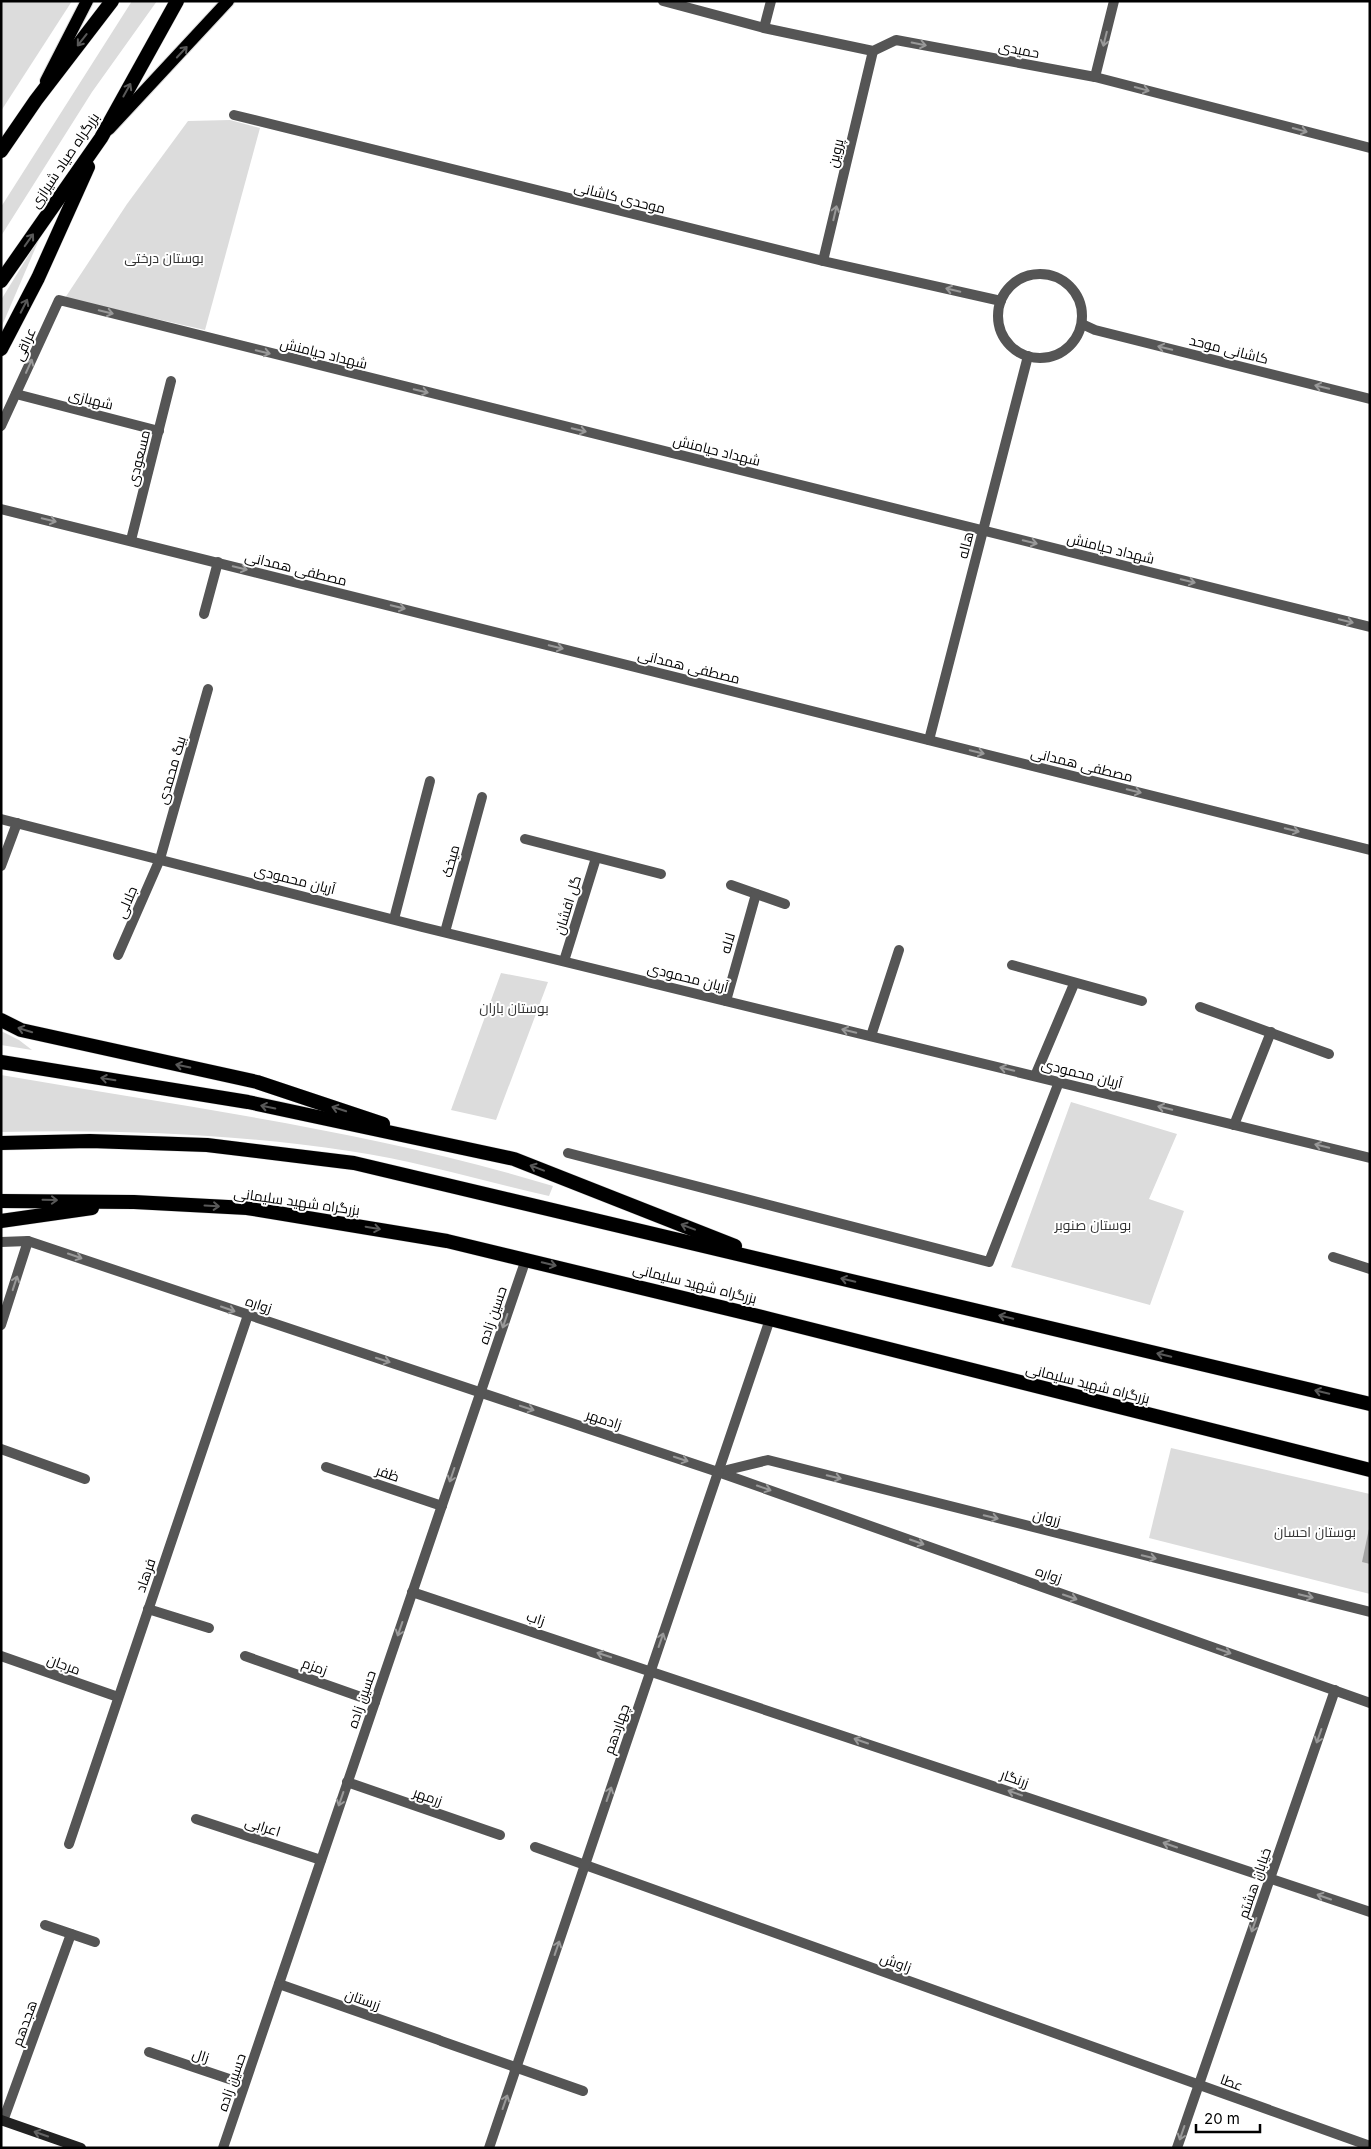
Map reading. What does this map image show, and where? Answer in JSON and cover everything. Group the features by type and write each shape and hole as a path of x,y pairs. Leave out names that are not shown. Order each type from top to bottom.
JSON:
{"highway":[{"path":"1,151 36,100 112,1"},
{"name":"بزرگراه صیاد شیرازی","path":"1,281 101,138 177,1"},
{"path":"1,349 38,278 101,138"},
{"path":"1,1020 21,1030 257,1082 452,1146"},
{"path":"3,1062 248,1102 514,1159 783,1264"},
{"path":"1,1143 90,1141 207,1145 354,1163 1370,1404"},
{"name":"بزرگراه شهید سلیمانی","path":"1,1201 134,1202 247,1208 447,1241 770,1319 1370,1470"},
{"path":"1,1221 134,1202"}],"main road":[{"path":"36,100 87,1"},
{"path":"101,138 228,3"},
{"path":"2,2120 81,2148"}],"street":[{"path":"663,1 764,28 873,51"},
{"path":"764,28 771,1"},
{"path":"1095,77 1114,1"},
{"name":"حمیدی","path":"873,51 896,40 1095,77 1370,148"},
{"name":"پروین","path":"823,261 873,51"},
{"name":"موحدی کاشانی","path":"234,115 823,261 1001,301"},
{"path":"1044,274 1058,278 1078,296 1082,310 1082,324 1077,337 1068,348 1056,356 1042,358 1028,356 1016,350 1006,340 1000,328 998,315 1001,301 1008,289 1018,280 1031,275 1044,274"},
{"name":"عراقی","path":"1,426 59,300"},
{"name":"شهداد حیامنش","path":"59,300 1370,626"},
{"name":"کاشانی موحد","path":"1082,324 1095,330 1370,399"},
{"name":"هاله","path":"929,740 1028,356"},
{"name":"مسعودی","path":"131,540 171,381"},
{"name":"شهبازی","path":"16,394 159,431"},
{"name":"مصطفی همدانی","path":"1,509 1370,850"},
{"path":"204,614 218,562"},
{"name":"بیگ محمدی","path":"160,859 208,689"},
{"path":"394,919 430,781"},
{"name":"میخک","path":"445,932 482,797"},
{"name":"آریان محمودی","path":"1,819 445,932 1370,1158"},
{"path":"1,866 17,823"},
{"path":"525,839 661,874"},
{"name":"گل افشان","path":"564,961 596,858"},
{"name":"جلالی","path":"118,955 160,859"},
{"path":"731,885 785,904"},
{"name":"لاله","path":"726,1001 756,894"},
{"path":"871,1036 899,950"},
{"path":"1012,965 1074,984 1142,1001"},
{"path":"1035,1076 1074,984"},
{"path":"1200,1007 1329,1054"},
{"path":"1234,1125 1271,1032"},
{"path":"568,1153 989,1262 1059,1082"},
{"path":"1,1242 28,1241 1,1324"},
{"name":"زواره","path":"28,1241 480,1392"},
{"path":"1333,1257 1370,1268"},
{"name":"حسین زاده","path":"223,2148 526,1259"},
{"name":"فرهاد","path":"69,1844 248,1316"},
{"name":"چهاردهم","path":"489,2148 770,1319"},
{"name":"زادمهر","path":"480,1392 718,1472"},
{"path":"1,1449 85,1479"},
{"name":"زروان","path":"718,1472 768,1460 1370,1612"},
{"name":"ظفر","path":"326,1467 442,1506"},
{"name":"زواره","path":"718,1472 1370,1703"},
{"name":"زاب","path":"412,1592 651,1670"},
{"path":"148,1609 209,1628"},
{"name":"مرجان","path":"1,1656 118,1697"},
{"name":"زمزم","path":"245,1656 375,1702"},
{"name":"زرنگار","path":"651,1670 1370,1912"},
{"name":"خیابان هشتم","path":"1177,2148 1335,1690"},
{"name":"زرمهر","path":"347,1782 500,1835"},
{"name":"اعرابی","path":"196,1819 321,1860"},
{"name":"زاوش","path":"535,1847 1198,2085"},
{"path":"45,1924 95,1942"},
{"name":"هجدهم","path":"2,2120 71,1934"},
{"name":"زرستان","path":"279,1984 583,2091"},
{"name":"زال","path":"149,2052 244,2084"},
{"name":"عطا","path":"1198,2085 1370,2146"}],"green space":[{"path":"1,1 72,1 1,111"},
{"path":"132,1 157,1 92,92 1,236 1,207"},
{"name":"بوستان درختی","path":"230,120 260,128 205,330 65,298 127,204 188,121"},
{"path":"41,235 1,328 1,300"},
{"name":"بوستان باران","path":"501,973 548,982 496,1120 451,1110"},
{"path":"1,1031 19,1040 32,1050 1,1045"},
{"path":"1,1075 348,1135 417,1150 553,1186 549,1196 374,1155 263,1140 132,1132 1,1132"},
{"name":"بوستان صنوبر","path":"1071,1102 1177,1134 1149,1199 1184,1211 1150,1305 1011,1267"},
{"name":"بوستان احسان","path":"1171,1448 1370,1494 1370,1594 1149,1538"}],"shaded area":[{"path":"1370,1524 1370,1564 1362,1562"}]}
